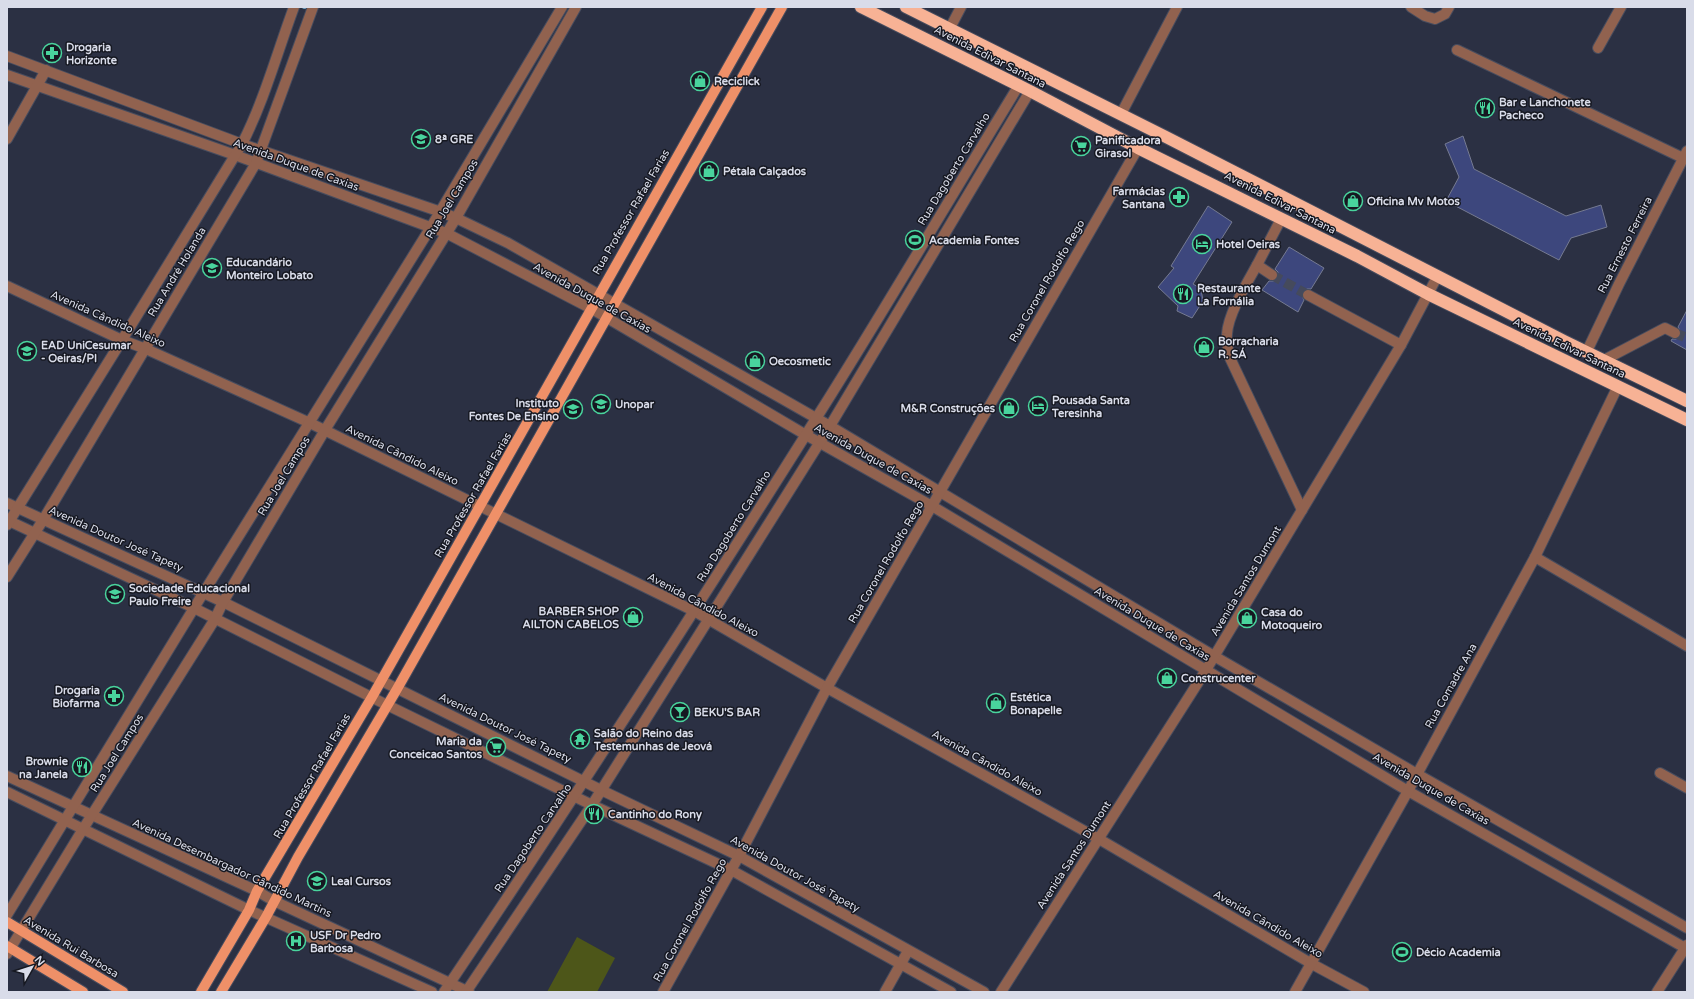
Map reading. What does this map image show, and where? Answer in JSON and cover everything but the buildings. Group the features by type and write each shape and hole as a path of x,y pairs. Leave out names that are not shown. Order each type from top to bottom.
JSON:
{"highway":[{"name":"Avenida Edivar Santana","path":"861,7 1019,85 1138,148 1222,188 1357,256 1428,294 1687,420"},
{"name":"Avenida Edivar Santana","path":"906,7 1230,169 1437,277 1687,402"},
{"path":"1222,188 1230,169"},
{"path":"1556,356 1564,341"}],"main road":[{"name":"Rua Professor Rafael Farias","path":"201,992 249,910 257,891 372,697 592,309 598,294 762,7"},
{"path":"221,992 266,918 298,857 397,689 782,7"},
{"name":"Avenida Rui Barbosa","path":"7,922 123,992"},
{"path":"8,950 83,992"}],"street":[{"name":"Rua André Holanda","path":"8,522 18,509 242,144 260,103 294,7"},
{"name":"Rua André Holanda","path":"7,577 35,534 256,163 313,7"},
{"name":"Rua Joel Campos","path":"7,915 194,608 205,593 441,212 562,7"},
{"name":"Rua Joel Campos","path":"8,950 22,931 83,828 92,816 215,619 223,602 325,430 456,218 576,7"},
{"path":"950,28 961,7"},
{"path":"1411,7 1425,16 1435,19 1445,14 1449,7"},
{"path":"1598,48 1621,7"},
{"path":"1121,114 1174,8"},
{"path":"1457,50 1685,155"},
{"name":"Avenida Duque de Caxias","path":"7,56 242,144 441,212 508,243 830,426 1214,656 1687,928"},
{"path":"7,139 46,70"},
{"name":"Avenida Duque de Caxias","path":"7,75 235,155 446,233 592,309 806,435 932,506 1408,791 1686,947"},
{"name":"Rua Dagoberto Carvalho","path":"447,988 585,782 806,435 1019,85"},
{"path":"467,992 592,806 830,426 1030,91"},
{"name":"Rua Coronel Rodolfo Rego","path":"663,992 739,856 827,688 932,506 939,491 1138,148"},
{"name":"Rua Ernesto Ferreira","path":"1587,351 1615,291 1685,155"},
{"path":"1282,219 1229,321 1227,345 1230,358 1302,510"},
{"path":"1257,265 1272,275"},
{"name":"Avenida Santos Dumont","path":"1001,992 1206,670 1401,345 1437,277"},
{"name":"Avenida Cândido Aleixo","path":"7,286 122,340 146,349 325,430 694,611 827,688 1099,839 1312,964 1364,992"},
{"path":"1308,295 1401,345"},
{"path":"1604,360 1665,328 1675,333"},
{"name":"Rua Comadre Ana","path":"1295,992 1408,791 1535,558 1618,386"},
{"name":"Avenida Doutor José Tapety","path":"7,503 205,593 585,782 739,856 984,992"},
{"path":"8,522 194,608 592,806 731,870 950,992"},
{"path":"1535,558 1687,646"},
{"path":"1660,773 1687,788"},
{"name":"Avenida Desembargador Cândido Martins","path":"7,776 257,891 447,988 467,992"},
{"path":"7,792 249,910 432,992"},
{"path":"1657,992 1686,947"},
{"path":"885,992 908,951"}],"green space":[{"path":"577,937 615,958 597,992 547,992"}],"tunnel":[{"path":"1272,275 1308,295"},
{"path":"1675,333 1687,338"}],"place":[{"name":"Drogaria Horizonte","path":"52,53"},
{"name":"Reciclick","path":"700,81"},
{"name":"Bar e Lanchonete Pacheco","path":"1485,108"},
{"name":"8ª GRE","path":"421,139"},
{"name":"Panificadora Girasol","path":"1081,146"},
{"name":"Pétala Calçados","path":"709,171"},
{"name":"Farmácias Santana","path":"1179,197"},
{"name":"Oficina Mv Motos","path":"1353,201"},
{"name":"Academia Fontes","path":"915,240"},
{"name":"Hotel Oeiras","path":"1202,244"},
{"name":"Educandário Monteiro Lobato","path":"212,268"},
{"name":"Restaurante La Fornália","path":"1183,294"},
{"name":"Borracharia R. SÁ","path":"1204,347"},
{"name":"EAD UniCesumar - Oeiras/PI","path":"27,351"},
{"name":"Oecosmetic","path":"755,361"},
{"name":"Unopar","path":"601,404"},
{"name":"Pousada Santa Teresinha","path":"1038,406"},
{"name":"M&R Construções","path":"1009,408"},
{"name":"Instituto Fontes De Ensino","path":"573,409"},
{"name":"Sociedade Educacional Paulo Freire","path":"115,594"},
{"name":"BARBER SHOP AILTON CABELOS","path":"633,617"},
{"name":"Casa do Motoqueiro","path":"1247,618"},
{"name":"Construcenter","path":"1167,678"},
{"name":"Drogaria Biofarma","path":"114,696"},
{"name":"Estética Bonapelle","path":"996,703"},
{"name":"BEKU'S BAR","path":"680,712"},
{"name":"Salão do Reino das Testemunhas de Jeová","path":"580,739"},
{"name":"Maria da Conceicao Santos","path":"496,747"},
{"name":"Brownie na Janela","path":"82,767"},
{"name":"Cantinho do Rony","path":"594,814"},
{"name":"Leal Cursos","path":"317,881"},
{"name":"USF Dr Pedro Barbosa","path":"296,941"},
{"name":"Décio Academia","path":"1402,952"}]}
